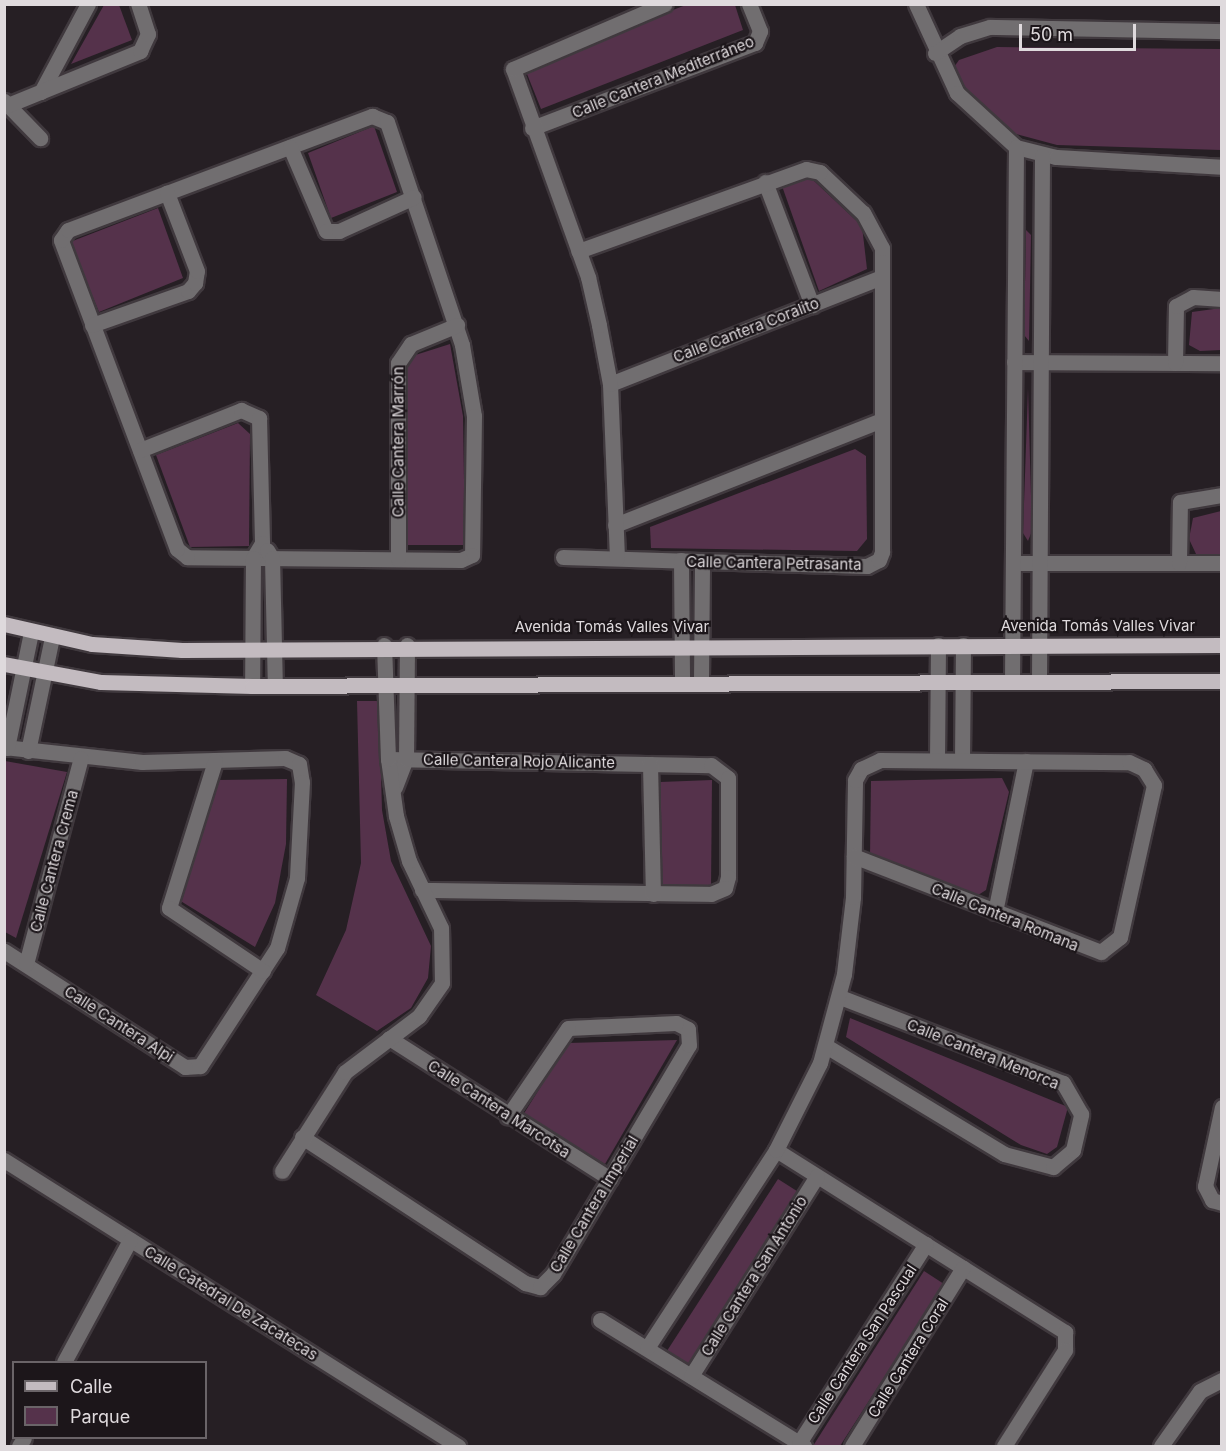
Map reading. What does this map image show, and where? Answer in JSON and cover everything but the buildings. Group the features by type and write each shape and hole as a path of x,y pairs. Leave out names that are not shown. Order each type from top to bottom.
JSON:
{"main road":[{"name":"Avenida Tomás Valles Vivar","path":"4,624 52,637 129,648 274,650 384,645 1221,645"},
{"path":"4,664 45,674 101,682 252,686 682,681 1221,681"}],"street":[{"path":"41,92 88,4"},
{"path":"40,138 6,103 41,92 140,51 148,34 138,4"},
{"path":"617,558 610,384 578,251 514,79 520,63 665,4"},
{"name":"Calle Cantera Mediterráneo","path":"532,128 755,43 759,32 749,4"},
{"path":"916,4 935,53 969,107 1016,147 1042,156 1221,167"},
{"path":"935,53 960,36 990,27 1221,31"},
{"path":"380,116 414,197 457,325 474,416 473,550 461,560 253,558 181,554 63,250 64,235 167,193 380,116"},
{"path":"290,147 326,231 339,231 414,197"},
{"path":"1012,681 1016,147"},
{"path":"1039,681 1042,156"},
{"name":"Calle Cantera Petrasanta","path":"563,557 867,566 879,560 882,248 872,222 820,172 806,169 578,251"},
{"path":"765,182 812,304"},
{"path":"92,325 188,291 195,283 197,271 167,193"},
{"name":"Calle Cantera Coralito","path":"610,384 882,277"},
{"path":"1175,363 1176,306 1193,297 1221,299"},
{"name":"Calle Cantera Marrón","path":"398,559 398,363 411,344 457,325"},
{"path":"1014,362 1221,363"},
{"path":"140,450 241,410 254,413 262,424 262,543 253,558 252,686"},
{"path":"615,525 881,420"},
{"path":"1179,563 1180,501 1221,495"},
{"path":"262,543 272,558 275,686"},
{"path":"681,560 682,681"},
{"path":"701,681 702,561"},
{"path":"1013,563 1221,563"},
{"path":"253,614 273,614"},
{"path":"681,616 702,617"},
{"path":"6,748 31,632"},
{"path":"28,751 52,637"},
{"path":"282,1171 345,1072 432,1004 442,983 445,945 401,839 388,759 384,645"},
{"path":"394,787 406,759 407,645"},
{"path":"937,760 938,645"},
{"path":"962,760 963,645"},
{"path":"18,698 39,701"},
{"path":"938,709 962,709"},
{"path":"386,712 406,712"},
{"name":"Calle Cantera Alpi","path":"4,951 193,1068 205,1061 277,948 297,878 302,772 299,764 285,758 215,761 81,758 6,748"},
{"name":"Calle Cantera Crema","path":"26,964 81,758"},
{"name":"Calle Cantera Rojo Alicante","path":"388,759 711,765 728,778 725,888 711,894 422,890"},
{"name":"Calle Cantera Romana","path":"647,1348 776,1150 826,1046 840,997 854,856 855,780 861,769 874,760 1138,764 1150,777 1153,794 1122,928 1107,950 1093,952 854,856"},
{"path":"215,761 169,908 263,971"},
{"path":"995,912 1026,761"},
{"path":"650,764 653,894"},
{"name":"Calle Cantera Menorca","path":"826,1046 1004,1154 1053,1167 1073,1150 1081,1114 1063,1083 840,997"},
{"name":"Calle Cantera Imperial","path":"302,1137 534,1287 553,1274 610,1179 689,1045 688,1029 676,1023 568,1028 508,1116"},
{"name":"Calle Cantera Marcotsa","path":"389,1038 610,1179"},
{"path":"1221,1107 1205,1186 1212,1200 1221,1203"},
{"path":"776,1150 1065,1332 1065,1350 1004,1446"},
{"name":"Calle Catedral De Zacatecas","path":"4,1160 458,1446"},
{"name":"Calle Cantera San Antonio","path":"691,1376 817,1176"},
{"path":"65,1361 130,1240"},
{"name":"Calle Cantera San Pascual","path":"801,1445 926,1244"},
{"name":"Calle Cantera Coral","path":"852,1446 963,1268"},
{"path":"600,1320 801,1445"},
{"path":"1164,1445 1200,1391 1221,1380"}],"green space":[{"path":"104,5 119,5 132,40 71,64"},
{"path":"686,5 735,5 743,30 541,109 527,74 531,64"},
{"path":"997,47 1221,49 1221,150 1057,145 1012,133 966,99 952,70 959,60"},
{"path":"374,126 397,192 331,218 308,153"},
{"path":"811,178 862,226 867,269 819,291 782,186"},
{"path":"158,208 183,278 99,312 70,242"},
{"path":"1026,230 1031,235 1029,341 1024,335"},
{"path":"1221,308 1221,350 1200,351 1189,345 1192,312"},
{"path":"450,344 463,416 465,545 404,545 406,358"},
{"path":"1028,388 1032,531 1028,541 1023,533"},
{"path":"238,423 250,434 249,546 190,547 156,455"},
{"path":"855,449 866,456 867,539 857,551 651,548 650,527"},
{"path":"1221,511 1221,557 1196,554 1189,539 1193,518"},
{"path":"357,701 379,701 382,810 391,861 431,946 428,978 411,1008 377,1031 316,995 346,930 361,863"},
{"path":"5,761 67,772 16,938 5,932"},
{"path":"1002,778 1009,792 986,890 972,899 870,856 871,781"},
{"path":"287,779 286,844 275,903 255,947 179,900 217,780"},
{"path":"712,780 711,888 661,888 660,782"},
{"path":"850,1018 1068,1107 1057,1147 1047,1154 1021,1145 846,1037"},
{"path":"677,1040 605,1164 523,1115 568,1043"},
{"path":"778,1179 800,1193 687,1368 665,1354"},
{"path":"924,1271 944,1284 840,1446 813,1446"}]}
